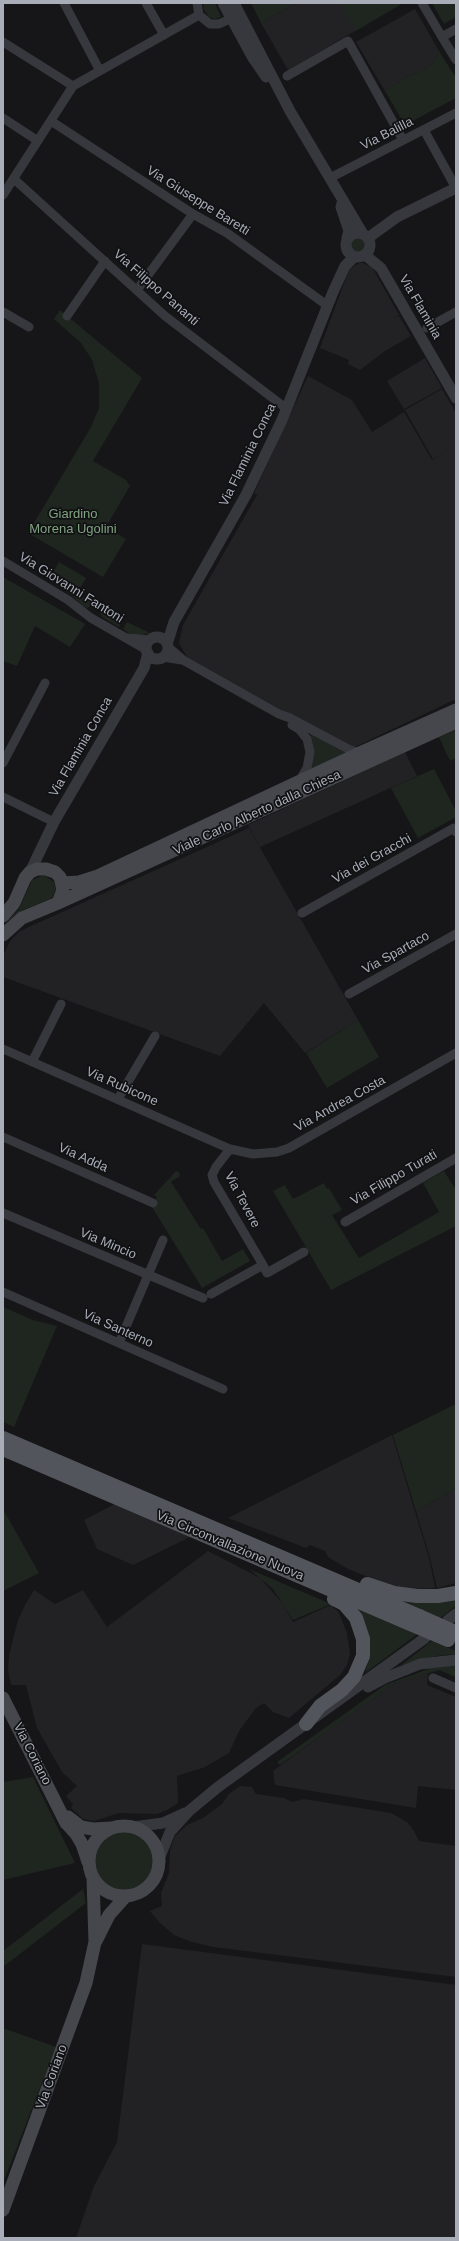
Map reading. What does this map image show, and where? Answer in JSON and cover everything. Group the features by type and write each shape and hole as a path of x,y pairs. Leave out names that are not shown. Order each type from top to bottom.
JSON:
{"main road":[{"name":"Viale Carlo Alberto dalla Chiesa","path":"3,935 22,918 58,903 299,781 456,710"},
{"name":"Viale Carlo Alberto dalla Chiesa","path":"62,883 86,880 138,862 456,722"},
{"path":"3,916 14,903 25,878 30,872 40,868 49,869 58,875 62,883 63,893 58,903"},
{"name":"Via Circonvallazione Nuova","path":"3,1438 207,1526 413,1620"},
{"name":"Via Circonvallazione Nuova","path":"3,1449 214,1540 413,1620 453,1630"},
{"path":"207,1526 240,1532 379,1589 426,1597 456,1593"},
{"path":"214,1540 226,1551 250,1564 344,1604 352,1612 359,1625 364,1648 358,1671 342,1690 320,1706 306,1724"},
{"name":"Via Coriano","path":"3,1698 66,1823 76,1834 82,1844 88,1862"},
{"name":"Via Coriano","path":"60,1810 72,1821 82,1827 93,1829 113,1828"},
{"path":"133,1827 143,1832 151,1839 156,1848 158,1870 147,1886 140,1892 126,1896 107,1892 93,1878 88,1862 90,1851 95,1841 103,1833 113,1828 133,1827"},
{"name":"Via Coriano","path":"3,2210 86,1983 95,1942 93,1878"},
{"name":"Via Coriano","path":"95,1942 109,1915 126,1896"}],"street":[{"path":"64,3 100,71"},
{"path":"146,3 164,35"},
{"path":"197,3 199,15 210,24 219,24 230,19"},
{"path":"223,3 230,19 253,58 290,111"},
{"path":"234,3 290,111 366,236 370,247 360,256 346,249 346,239 349,231 341,207 343,199"},
{"path":"422,3 456,60"},
{"path":"3,194 74,86 199,15"},
{"path":"442,37 456,29"},
{"path":"287,76 348,41 403,140"},
{"path":"3,42 74,86"},
{"name":"Via Balilla","path":"330,178 456,113"},
{"path":"3,118 38,140"},
{"name":"Via Giuseppe Baretti","path":"51,121 193,214 227,233 328,306"},
{"path":"346,239 353,234 366,236 397,216 456,188 424,130"},
{"name":"Via Filippo Pananti","path":"14,179 165,316 286,409"},
{"path":"137,290 193,214"},
{"name":"Via Flaminia Conca","path":"333,292 346,239"},
{"name":"Via Flaminia Conca","path":"30,872 54,822 106,731 174,622 246,495 286,409 345,266 360,256"},
{"name":"Via Flaminia","path":"360,256 381,268 456,398"},
{"path":"67,316 105,261"},
{"path":"3,312 29,327"},
{"path":"427,328 456,312"},
{"name":"Via Giovanni Fantoni","path":"3,561 68,600 79,610 124,637 157,648 183,660 279,714"},
{"path":"3,764 45,683"},
{"path":"279,714 290,718 348,749 360,753"},
{"path":"279,714 299,729 307,739 310,752 306,768 299,781"},
{"path":"3,797 54,822"},
{"name":"Via dei Gracchi","path":"302,913 455,830"},
{"path":"45,842 45,854 49,869"},
{"name":"Via Spartaco","path":"349,994 456,934"},
{"path":"32,1062 61,1004"},
{"path":"118,1099 155,1036"},
{"name":"Via Rubicone","path":"3,1049 230,1149"},
{"name":"Via Andrea Costa","path":"230,1149 253,1154 277,1152 289,1148 456,1053"},
{"name":"Via Adda","path":"3,1137 153,1203"},
{"name":"Via Tevere","path":"230,1149 216,1167 212,1175 214,1182 263,1265"},
{"name":"Via Filippo Turati","path":"345,1222 456,1158"},
{"name":"Via Mincio","path":"3,1213 148,1275 207,1296 263,1265"},
{"path":"119,1343 163,1240"},
{"path":"263,1265 267,1272 304,1252"},
{"name":"Via Santerno","path":"3,1292 223,1389"},
{"path":"158,1859 170,1832 189,1811 218,1787 425,1638"},
{"path":"332,1706 404,1669 425,1663 456,1660"},
{"path":"433,1678 456,1688"},
{"path":"133,1827 163,1823 189,1811"}],"shaded area":[{"path":"296,3 403,3 288,70 261,23"},
{"path":"415,9 439,51 433,63 423,71 408,76 385,91 356,42"},
{"path":"359,263 372,267 399,315 394,318 399,316 411,336 385,351 360,370 348,364 349,360 320,348 347,275 350,269"},
{"path":"425,358 442,388 404,409 387,381"},
{"path":"308,376 352,400 372,432 404,412 432,460 456,446 456,699 357,746 348,746 339,742 187,657 179,643 183,625 257,495 273,504 254,493"},
{"path":"442,389 456,413 456,446 433,459 405,410"},
{"path":"405,752 417,776 260,847 248,825"},
{"path":"249,828 358,1020 305,1053 264,1003 220,1056 3,977 3,956 10,941 20,931"},
{"path":"392,1435 429,1558 435,1588 409,1589 389,1585 348,1569 328,1557 325,1551 310,1545 306,1548 228,1518"},
{"path":"456,1488 456,1583 437,1588 416,1511"},
{"path":"115,1504 192,1536 133,1565 97,1549 84,1520"},
{"path":"208,1551 260,1578 283,1604 293,1622 331,1605 339,1613 347,1633 350,1654 347,1665 340,1675 289,1718 273,1712 264,1703 256,1708 239,1731 229,1753 205,1767 177,1776 178,1803 167,1810 157,1814 119,1813 94,1821 83,1819 71,1808 73,1804 66,1796 77,1786 62,1772 37,1728 26,1685 11,1685 8,1670 9,1655 18,1620 34,1590 55,1604 83,1590 107,1627"},
{"path":"428,1673 427,1685 456,1697 456,1790 418,1786 416,1808 275,1785 273,1771 383,1690 393,1684"},
{"path":"240,1786 252,1787 256,1794 284,1798 292,1802 304,1799 391,1813 407,1822 419,1841 456,1846 456,1977 213,1947 192,1942 174,1935 159,1922 150,1911 162,1906 161,1893 169,1873 170,1850 175,1836 187,1825 203,1818 222,1804 229,1794"},
{"path":"142,1944 456,1985 456,2238 76,2238 94,2186 117,2142"}],"green space":[{"path":"203,3 215,3 221,17 215,19 209,17 204,10"},
{"path":"251,3 296,3 261,23"},
{"path":"339,3 403,3 356,31"},
{"path":"432,3 456,3 456,17 444,24"},
{"path":"439,51 456,78 456,98 405,125 385,91 408,76 423,71 433,63"},
{"path":"358,237 364,239 366,245 364,251 358,253 352,251 350,245 352,239"},
{"name":"Giardino Morena Ugolini","path":"60,310 142,378 93,461 126,480 130,486 106,527 126,539 103,577 28,533 91,427 99,408 99,383 92,360 81,343 54,319"},
{"path":"59,562 86,578 79,590 52,574"},
{"path":"3,577 85,624 70,647 35,626 17,666 3,661"},
{"path":"48,579 82,599 84,597 92,602 91,606 87,608 83,606 70,594"},
{"path":"101,606 123,620 119,627 102,617 99,611"},
{"path":"127,622 149,633 138,636 129,633 123,629"},
{"path":"456,730 456,758 450,761 439,737"},
{"path":"310,733 345,753 309,771 314,751"},
{"path":"434,769 456,811 456,817 418,838 391,788"},
{"path":"44,875 54,882 56,890 52,898 23,910 3,925 19,909 32,880"},
{"path":"358,1020 379,1057 327,1088 306,1053"},
{"path":"176,1171 179,1172 180,1176 171,1182 201,1229 203,1228 222,1261 243,1249 250,1261 202,1288 152,1207 157,1197 154,1195"},
{"path":"444,1171 456,1190 456,1226 331,1290 273,1191 285,1185 293,1199 324,1183 327,1189 329,1188 342,1210 332,1215 359,1258 439,1212 423,1183"},
{"path":"3,1307 33,1320 57,1326 14,1427 3,1422"},
{"path":"456,1404 456,1488 416,1511 393,1435"},
{"path":"3,1509 39,1573 3,1591"},
{"path":"249,1569 331,1604 293,1620 273,1589"},
{"path":"377,1592 456,1595 456,1606 440,1618"},
{"path":"354,1606 419,1633 365,1673 369,1659 370,1643 366,1627"},
{"path":"432,1641 456,1651 456,1654 436,1656 401,1665"},
{"path":"456,1665 456,1677 439,1670 393,1684 280,1765 277,1762 385,1685 431,1668"},
{"path":"33,1777 75,1863 3,1880 3,1782"},
{"path":"125,1829 143,1835 151,1843 157,1861 151,1879 143,1887 125,1893 107,1887 99,1879 93,1861 99,1843 107,1835"},
{"path":"83,1889 86,1903 3,1967 3,1951"},
{"path":"3,2028 56,2047 3,2183"}]}
